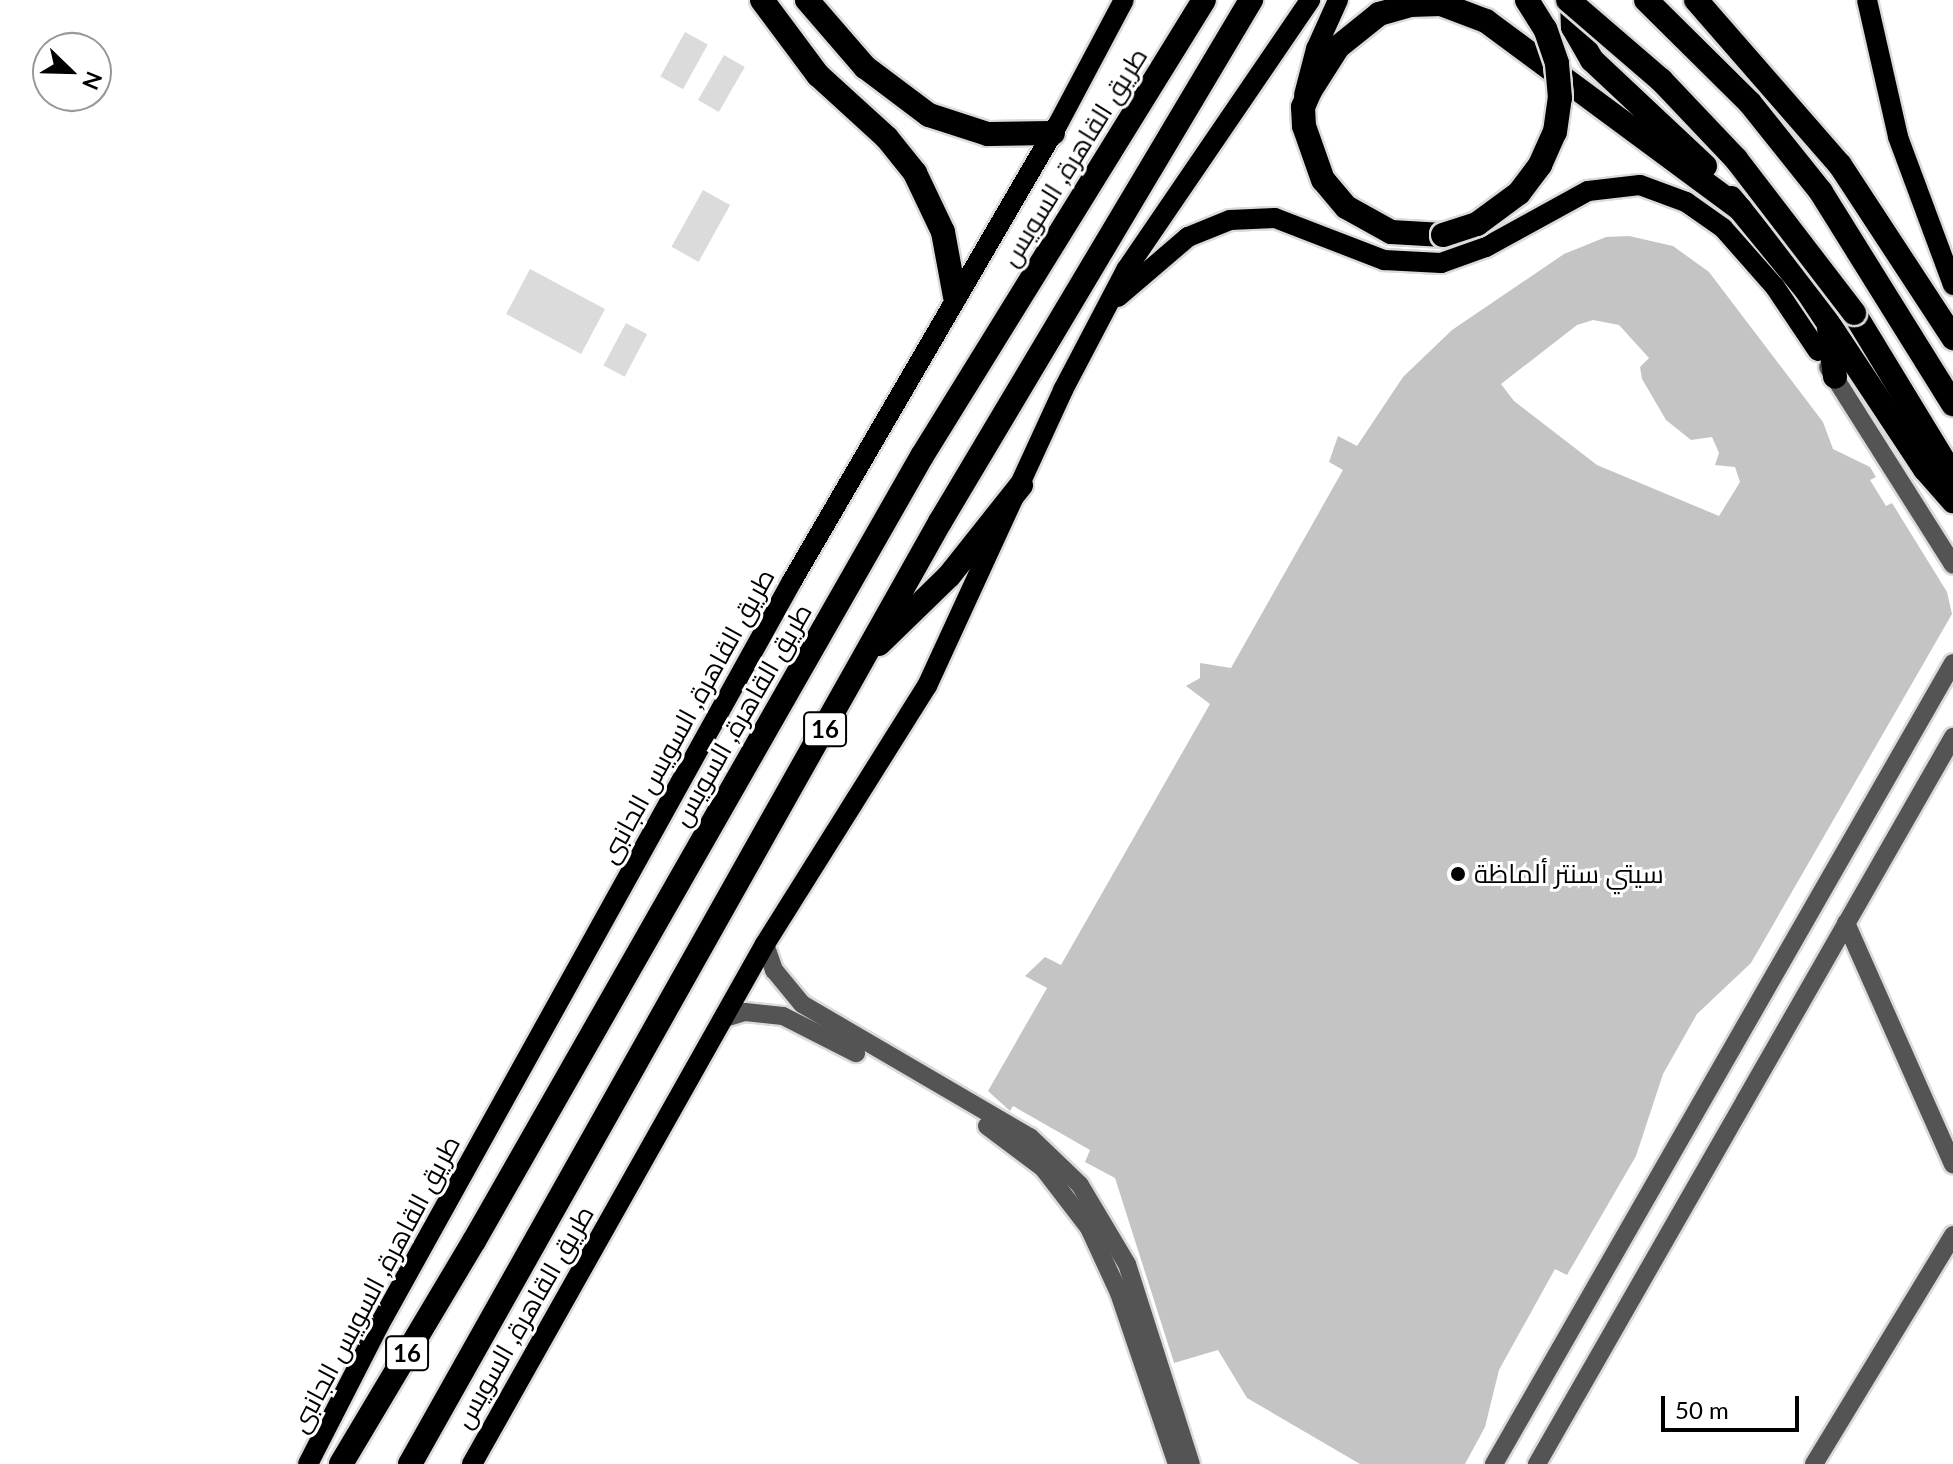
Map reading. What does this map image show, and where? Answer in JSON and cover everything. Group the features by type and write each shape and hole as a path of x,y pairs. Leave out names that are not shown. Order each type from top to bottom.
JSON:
{"highway":[{"path":"762,0 818,75 887,138 915,173 943,232 955,297"},
{"path":"807,0 865,67 929,115 988,134 1053,133"},
{"name":"طريق القاهرة, السويس","path":"341,1464 474,1241 922,456 1204,0"},
{"name":"طريق القاهرة, السويس","path":"410,1464 1031,365 1251,0"},
{"path":"1527,0 1545,29 1557,63 1560,98 1555,132 1540,165 1519,193 1477,224 1443,235 1391,232 1346,207 1314,164 1303,107 1333,54 1379,14 1425,3 1457,8 1486,21 1741,210"},
{"path":"1570,0 1573,27 1592,60 1687,148 1741,210 1828,321 1918,461 1953,501"},
{"path":"1570,0 1661,80 1727,149 1854,313 1953,476"},
{"path":"1646,0 1711,61 1786,147 1884,288 1953,404"},
{"path":"1696,0 1840,165 1953,338"},
{"path":"1828,321 1835,377"},
{"path":"865,656 949,576 1021,485"}],"main road":[{"name":"طريق القاهرة, السويس الجانبى","path":"308,1464 501,1104 955,297 1053,133 1124,0"},
{"name":"طريق القاهرة, السويس","path":"472,1464 765,944 927,686 1103,311 1184,178 1310,0"},
{"path":"1303,107 1309,69 1338,0"},
{"path":"1867,0 1898,137 1953,285"},
{"path":"1103,311 1171,248 1230,220 1275,218 1384,260 1441,263 1486,247 1576,196 1627,184 1676,197 1723,228 1775,287 1818,351"}],"street":[{"path":"1818,351 1953,565"},
{"path":"1494,1464 1953,663"},
{"path":"1537,1464 1953,737"},
{"path":"1846,923 1953,1164"},
{"path":"765,944 774,970 802,1004 1030,1137 1080,1185 1127,1264 1191,1464"},
{"path":"722,1019 758,1012 795,1020 982,1122 1043,1168 1076,1207 1114,1278 1177,1464"},
{"path":"1814,1464 1953,1235"}],"shaded area":[{"path":"685,32 708,45 683,89 660,77"},
{"path":"724,55 745,67 719,112 698,100"},
{"path":"703,190 730,205 699,262 671,247"},
{"path":"530,269 605,309 581,354 506,314"},
{"path":"626,323 647,334 625,377 603,365"}],"building":[{"name":"سيتي سنتر ألماظة","path":"1629,236 1673,246 1709,272 1823,422 1833,449 1870,467 1876,477 1870,480 1886,506 1892,503 1947,592 1952,614 1751,963 1697,1014 1663,1074 1636,1156 1567,1275 1555,1269 1499,1370 1485,1427 1465,1464 1360,1464 1247,1398 1218,1350 1174,1363 1115,1178 1085,1162 1090,1150 1013,1106 1010,1111 988,1091 1047,988 1025,976 1045,957 1061,965 1210,704 1186,686 1200,678 1200,663 1231,668 1343,470 1329,462 1338,436 1357,446 1403,377 1452,330 1564,254 1606,237","holes":["1593,320 1619,325 1649,358 1640,367 1642,379 1666,420 1691,440 1712,437 1719,453 1715,465 1735,467 1740,482 1719,516 1597,465 1514,401 1501,384 1577,325"]}],"place":[{"name":"سيتي سنتر ألماظة","path":"1458,874"}]}
